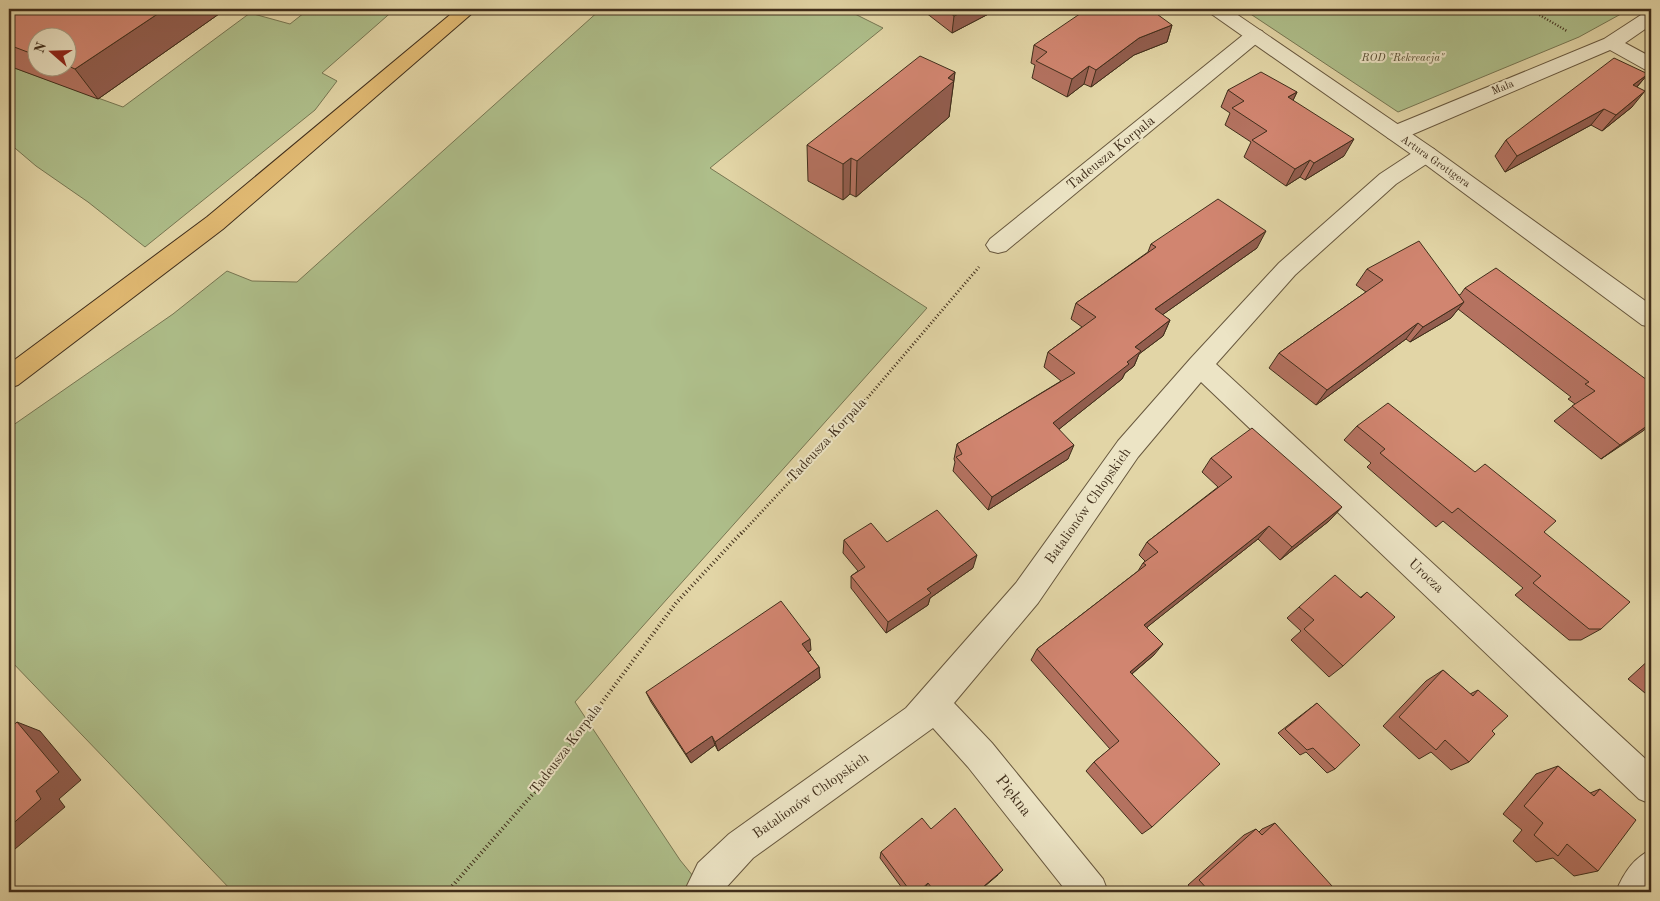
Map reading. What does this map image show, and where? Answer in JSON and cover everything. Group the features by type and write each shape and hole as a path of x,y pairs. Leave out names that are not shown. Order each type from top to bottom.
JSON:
{"main road":[{"path":"9,378 215,223 468,9"}],"street":[{"name":"Artura Grottgera","path":"1217,9 1426,154 1651,318"},
{"name":"Mała","path":"1396,133 1604,46 1651,17"},
{"name":"Tadeusza Korpala","path":"998,244 1255,35"},
{"path":"1604,46 1651,65"},
{"name":"Batalionów Chłopskich","path":"702,892 711,876 741,846 918,720 1027,593 1128,449 1200,365 1287,269 1388,179 1426,154"},
{"name":"Urocza","path":"1200,365 1651,787"},
{"name":"Piękna","path":"932,703 980,755 1090,892"},
{"path":"1634,892 1651,868"}],"path":[{"path":"1529,9 1604,46"},
{"name":"Tadeusza Korpala","path":"447,892 539,787 676,603 864,402 998,244"}],"green space":[{"path":"309,9 395,9 322,73 337,81 315,110 145,247 88,202 36,166 9,143 9,66 28,73 28,78 42,78 123,107 250,13 290,24"},
{"path":"601,9 845,9 883,28 710,168 927,308 575,702 680,860 706,892 233,892 9,659 9,428 173,314 227,271 252,281 297,282"},
{"name":"ROD \"Rekreacja\"","path":"1243,9 1630,9 1579,37 1398,112"}],"building":[{"path":"9,9 165,9 78,67 78,28 28,28 28,52 9,45"},
{"path":"945,9 968,9 954,16"},
{"path":"1087,9 1150,9 1172,25 1139,38 1096,70 1089,66 1072,79 1036,61 1047,52 1034,45"},
{"path":"920,56 955,72 948,78 954,81 857,161 851,158 843,164 807,145"},
{"path":"1614,58 1648,74 1633,85 1645,91 1616,115 1604,109 1517,156 1506,140"},
{"path":"1261,72 1297,92 1288,97 1354,139 1314,163 1310,160 1295,169 1252,140 1267,131 1232,108 1244,101 1228,90"},
{"path":"1218,199 1266,231 1155,309 1170,320 1135,347 1141,351 1127,362 1129,364 1053,423 1074,445 992,497 956,457 962,454 957,444 1075,373 1048,352 1096,317 1076,303 1156,247 1151,244"},
{"path":"1419,241 1464,302 1423,327 1418,323 1327,390 1279,353 1383,280 1367,269"},
{"path":"1496,268 1651,383 1651,423 1620,445 1572,406 1595,391 1585,384 1589,382 1465,288"},
{"path":"1388,403 1475,472 1485,464 1556,521 1544,532 1630,602 1601,629 1589,629 1533,583 1541,576 1458,508 1452,513 1380,453 1385,449 1357,426"},
{"path":"1252,428 1342,507 1292,547 1269,526 1144,625 1163,644 1130,672 1220,764 1152,827 1094,762 1119,741 1037,649 1146,565 1143,563 1158,552 1147,542 1232,477 1211,458"},
{"path":"937,510 977,555 927,589 931,593 888,622 851,576 865,567 844,540 871,523 887,542"},
{"path":"1335,575 1361,598 1367,592 1395,617 1343,666 1304,629 1314,620 1299,607"},
{"path":"781,601 810,639 802,644 819,667 715,742 712,736 686,754 646,692"},
{"path":"1443,670 1473,696 1478,690 1508,716 1492,731 1495,734 1469,762 1445,740 1436,750 1399,717"},
{"path":"1317,703 1360,745 1335,769 1313,748 1307,750 1285,729"},
{"path":"17,722 59,772 36,791 41,799 9,827 9,729"},
{"path":"1558,766 1594,796 1600,789 1636,820 1598,871 1567,844 1558,856 1534,835 1543,823 1524,806"},
{"path":"955,808 1003,870 977,892 935,892 928,883 918,892 911,892 881,852 922,818 931,829"},
{"path":"1275,823 1332,886 1325,892 1210,892 1199,880 1256,829 1262,835"}]}
